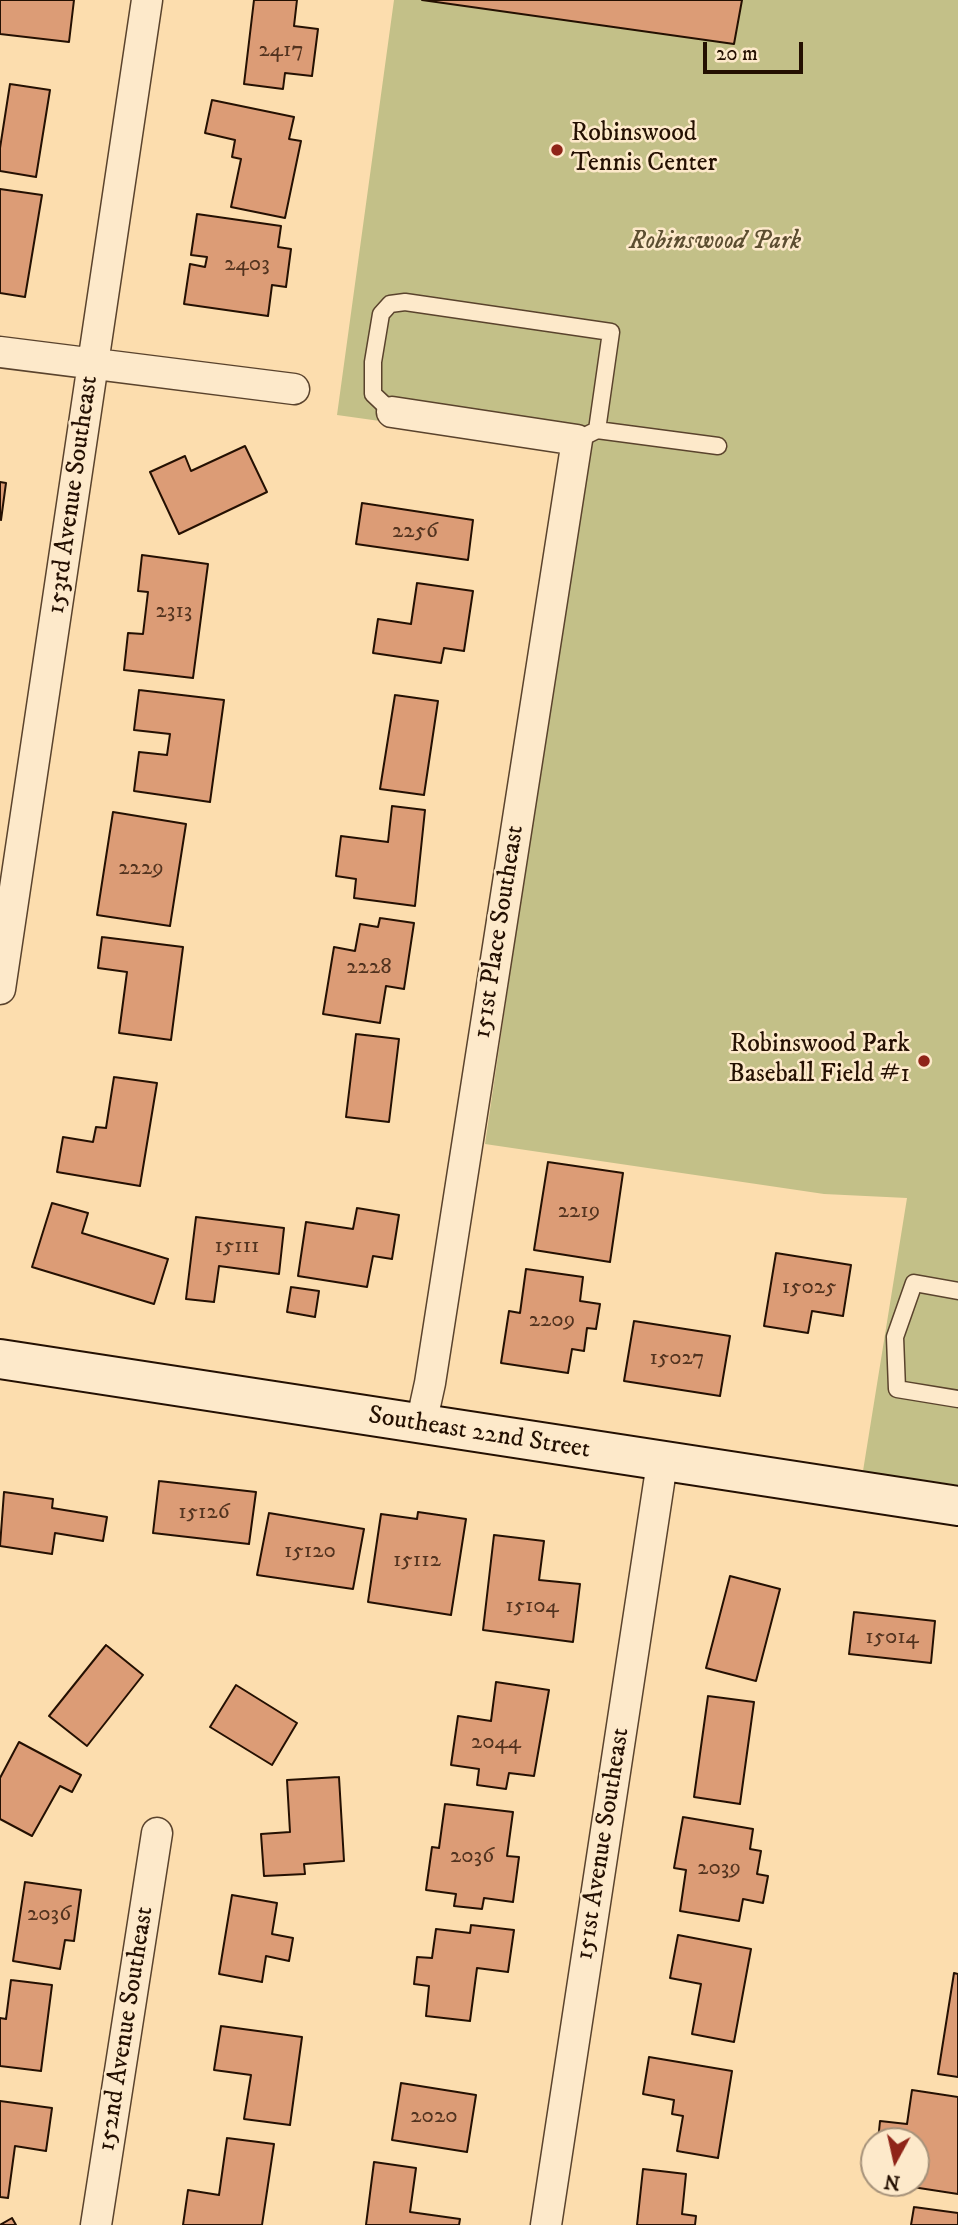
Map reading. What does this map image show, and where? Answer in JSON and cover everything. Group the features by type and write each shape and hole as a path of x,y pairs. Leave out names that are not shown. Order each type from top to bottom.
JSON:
{"street":[{"name":"153rd Avenue Southeast","path":"0,989 10,851 94,365 147,0"},
{"path":"0,352 293,389"},
{"path":"392,412 587,435"},
{"name":"151st Place Southeast","path":"421,1424 587,435"},
{"name":"Southeast 22nd Street","path":"0,1359 958,1506"},
{"name":"151st Avenue Southeast","path":"546,2225 662,1462"},
{"name":"152nd Avenue Southeast","path":"96,2225 157,1833"}],"lane":[{"path":"392,412 373,394 373,362 381,314 390,304 405,302 611,332 587,435 718,446"},
{"path":"958,1291 914,1283 895,1337 897,1389 958,1399"}],"green space":[{"name":"Robinswood Park","path":"394,0 958,0 958,1485 863,1471 907,1198 824,1194 485,1144 587,450 337,415"}],"building":[{"path":"0,0 74,0 69,42 0,34"},
{"path":"254,0 297,0 294,26 318,29 312,76 285,73 283,89 244,84"},
{"path":"422,0 742,0 734,44"},
{"path":"10,84 50,90 36,177 0,171 0,148"},
{"path":"212,100 294,117 289,139 301,141 285,218 231,207 241,159 232,157 235,140 205,133"},
{"path":"0,189 42,195 25,297 0,293"},
{"path":"197,214 281,226 278,247 291,249 286,287 272,285 268,316 184,304 190,264 205,267 207,257 191,255"},
{"path":"245,446 267,492 179,534 150,472 185,456 191,471"},
{"path":"0,482 6,483 1,520 0,519"},
{"path":"362,503 473,520 468,560 356,544"},
{"path":"142,555 208,564 193,678 124,670 128,633 143,634 148,592 138,591"},
{"path":"417,583 473,591 464,651 444,648 441,663 373,653 378,619 411,624"},
{"path":"139,690 224,700 210,802 134,791 139,752 167,755 170,734 134,730"},
{"path":"395,695 438,701 424,795 380,789"},
{"path":"392,806 425,810 415,906 354,898 356,879 336,876 341,836 388,842"},
{"path":"113,812 186,824 170,926 97,915"},
{"path":"380,918 414,923 404,989 386,986 380,1023 323,1014 334,947 355,951 360,924 378,927"},
{"path":"102,937 183,947 171,1040 119,1033 127,972 98,968"},
{"path":"356,1034 399,1039 389,1122 346,1117"},
{"path":"114,1077 157,1083 140,1186 57,1172 63,1137 93,1142 96,1127 106,1128"},
{"path":"548,1162 623,1173 610,1262 534,1250"},
{"path":"52,1203 88,1213 82,1233 168,1259 154,1304 32,1267"},
{"path":"357,1208 399,1215 392,1259 373,1256 367,1287 298,1276 306,1222 353,1229"},
{"path":"196,1217 284,1228 279,1274 219,1266 214,1302 186,1299"},
{"path":"776,1253 851,1265 843,1316 812,1311 808,1333 764,1326"},
{"path":"526,1269 583,1277 580,1301 600,1304 596,1329 587,1328 584,1351 572,1349 568,1373 501,1363 509,1311 520,1313"},
{"path":"291,1287 319,1291 315,1317 287,1312"},
{"path":"634,1321 730,1336 720,1396 624,1381"},
{"path":"159,1481 256,1492 249,1544 153,1533"},
{"path":"4,1492 53,1499 52,1508 107,1517 103,1541 55,1533 52,1554 0,1546"},
{"path":"418,1512 466,1519 451,1615 368,1602 381,1514 417,1519"},
{"path":"269,1513 364,1529 353,1589 257,1575"},
{"path":"494,1535 544,1541 539,1580 580,1584 573,1642 483,1630"},
{"path":"730,1576 780,1589 756,1681 706,1668"},
{"path":"854,1612 935,1621 931,1663 849,1654"},
{"path":"106,1645 143,1675 87,1746 49,1716"},
{"path":"496,1682 549,1690 534,1776 509,1773 506,1789 477,1785 479,1769 451,1765 458,1716 491,1721"},
{"path":"236,1685 297,1723 272,1765 210,1727"},
{"path":"708,1696 754,1702 740,1804 694,1797"},
{"path":"19,1742 81,1775 72,1792 60,1786 32,1836 0,1819 0,1778"},
{"path":"339,1777 344,1861 304,1864 305,1874 264,1876 261,1834 290,1832 287,1780"},
{"path":"445,1804 513,1812 507,1856 519,1857 513,1902 484,1898 482,1909 454,1906 456,1894 426,1890 432,1847 439,1848"},
{"path":"683,1817 753,1829 750,1849 761,1851 757,1874 768,1876 763,1903 743,1899 739,1921 680,1911 686,1870 674,1868"},
{"path":"25,1882 81,1890 74,1941 65,1940 60,1969 13,1961"},
{"path":"232,1895 277,1903 272,1934 293,1938 289,1961 266,1956 262,1982 219,1974"},
{"path":"471,1925 514,1930 508,1972 477,1968 470,2021 426,2016 429,1986 414,1984 417,1957 432,1958 436,1929 470,1933"},
{"path":"678,1935 751,1949 734,2042 692,2034 701,1984 670,1978"},
{"path":"954,1973 958,1974 958,2077 938,2074"},
{"path":"11,1980 52,1985 41,2071 0,2066 0,2018 6,2019"},
{"path":"221,2026 302,2037 290,2125 244,2119 251,2075 214,2070"},
{"path":"649,2057 732,2071 718,2158 677,2151 683,2116 672,2114 674,2100 643,2094"},
{"path":"401,2083 476,2095 467,2152 392,2140"},
{"path":"912,2090 958,2097 958,2194 930,2190 930,2127 879,2127 880,2121 907,2124"},
{"path":"0,2101 52,2108 46,2151 15,2146 8,2198 0,2197"},
{"path":"227,2138 274,2144 262,2225 183,2225 188,2190 219,2195"},
{"path":"374,2162 416,2168 410,2212 460,2219 459,2225 366,2225"},
{"path":"643,2169 686,2174 682,2214 696,2216 695,2225 637,2225"},
{"path":"914,2207 958,2213 958,2225 911,2225"},
{"path":"12,2218 16,2225 0,2225"}],"place":[{"name":"Robinswood Tennis Center","path":"557,150"},
{"name":"Robinswood Park Baseball Field #1","path":"924,1061"}]}
